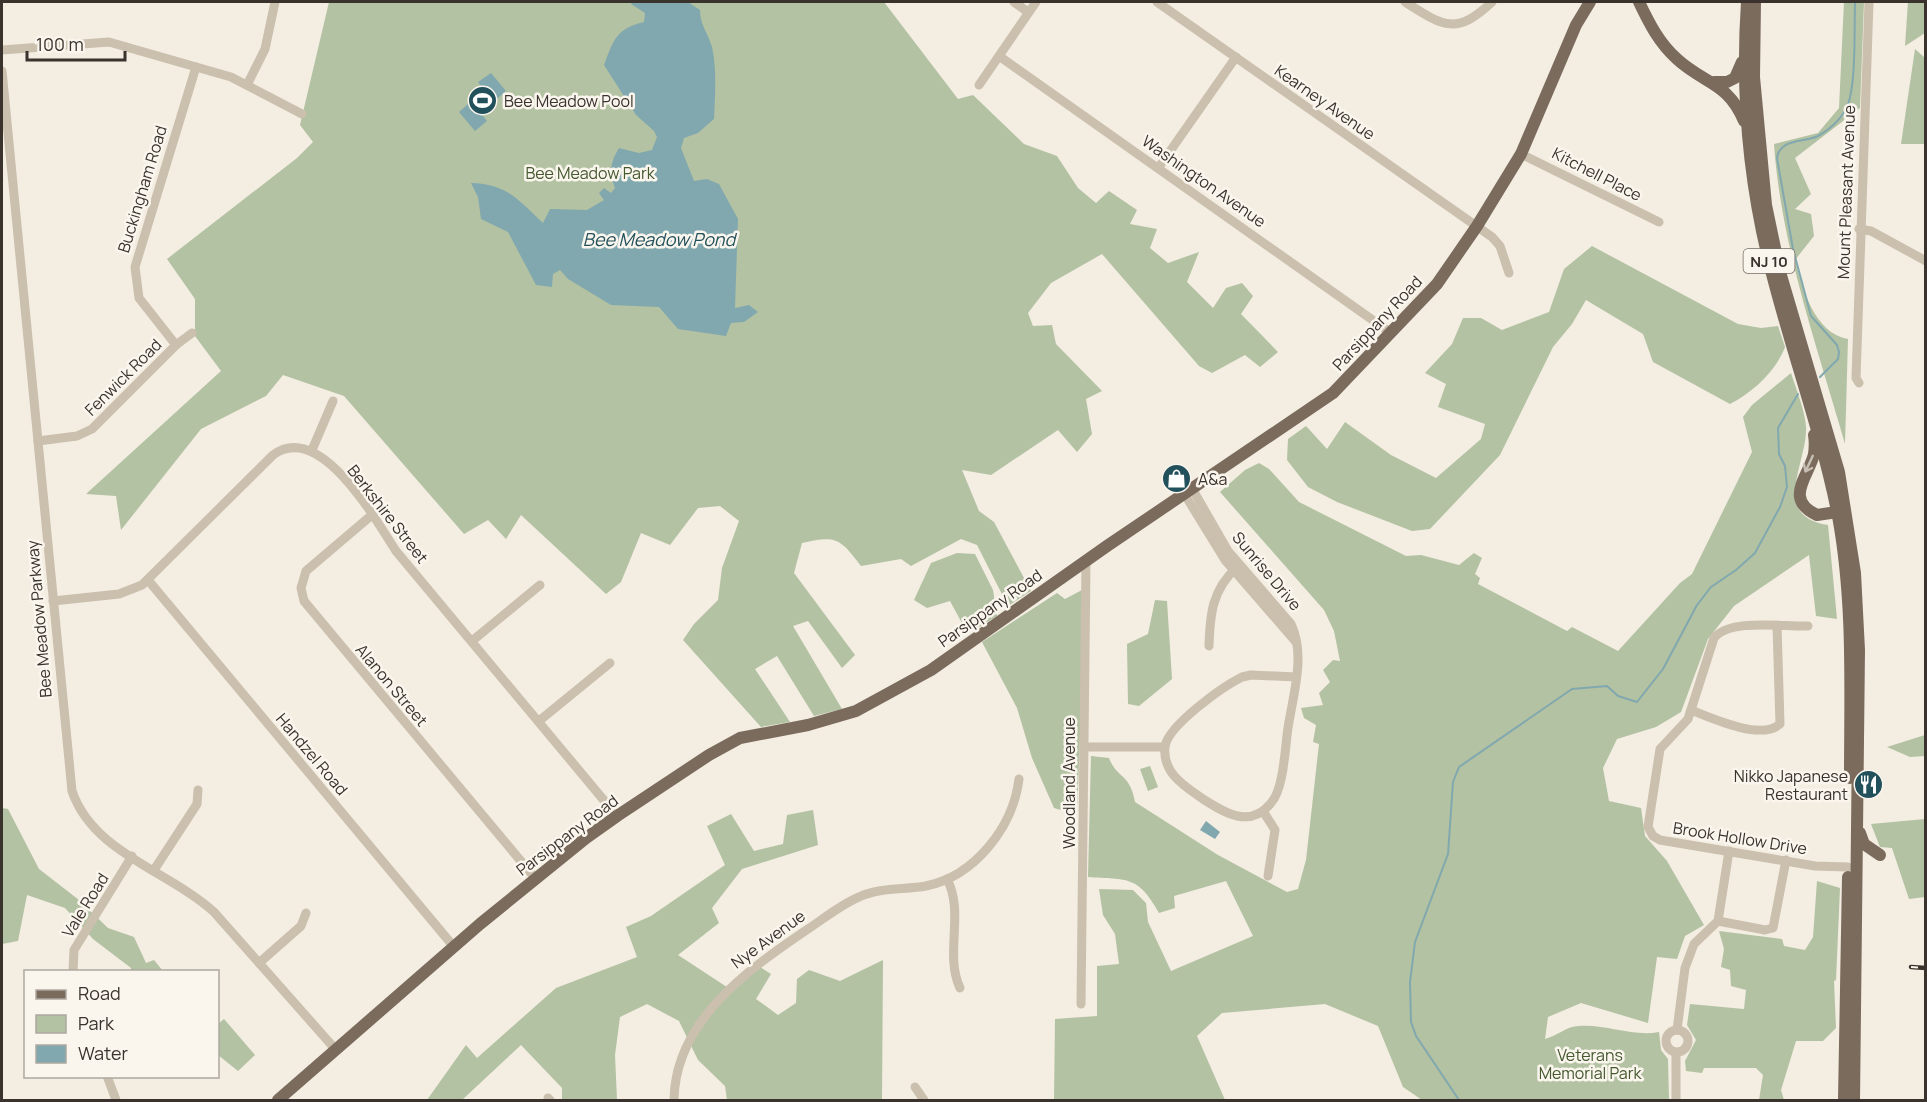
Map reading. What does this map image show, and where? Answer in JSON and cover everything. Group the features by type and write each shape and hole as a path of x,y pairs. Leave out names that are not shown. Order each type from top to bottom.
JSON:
{"main road":[{"name":"Parsippany Road","path":"278,1101 535,878 618,816 709,755 740,738 840,717 875,701 931,670 1321,403 1437,284 1477,226 1521,154 1576,25 1590,2"},
{"path":"1639,2 1668,51 1689,68 1714,82 1735,102 1748,129"},
{"name":"NJ 10","path":"1746,2 1748,129 1756,196 1769,261 1811,407 1837,512 1848,588 1854,1101"},
{"name":"NJ 10","path":"1755,2 1754,77 1766,205 1780,272 1839,472 1854,561 1859,650 1857,818 1844,1101"},
{"path":"1714,82 1727,82 1736,78 1745,52"},
{"path":"1811,407 1815,446 1799,492 1804,504 1813,513 1822,516 1837,512"},
{"path":"1853,872 1880,855 1864,844 1857,818"}],"street":[{"path":"247,85 265,49 275,2"},
{"path":"1014,2 1028,12"},
{"path":"979,85 1036,2"},
{"name":"Kearney Avenue","path":"1157,2 1477,226 1500,246 1509,273"},
{"path":"1405,2 1433,20 1450,25 1468,22 1492,2"},
{"name":"Mount Pleasant Avenue","path":"1859,383 1856,378 1859,228 1869,2"},
{"path":"2,50 109,42 231,77 302,114"},
{"name":"Washington Avenue","path":"999,56 1391,333"},
{"path":"1159,167 1236,57"},
{"name":"Buckingham Road","path":"176,345 139,298 135,267 196,67"},
{"name":"Bee Meadow Parkway","path":"2,71 72,791 81,811 98,832 197,897 336,1050"},
{"name":"Kitchell Place","path":"1521,154 1659,222"},
{"path":"1859,228 1871,231 1926,261"},
{"name":"Fenwick Road","path":"38,441 77,436 92,429 176,345 192,333"},
{"path":"53,602 119,594 135,589 148,580 273,455 289,447 312,450 333,401"},
{"name":"Berkshire Street","path":"312,450 327,461 373,514 396,551 618,816"},
{"name":"Sunrise Drive","path":"1189,493 1218,550 1237,567 1276,611 1296,642 1298,654 1296,677 1279,788 1274,800 1263,811"},
{"name":"Alanon Street","path":"373,514 306,571 301,588 304,601 535,878"},
{"name":"Woodland Avenue","path":"1081,1004 1086,562"},
{"path":"1209,646 1213,599 1217,590 1237,567"},
{"name":"Handzel Road","path":"148,580 453,947"},
{"path":"472,641 540,585"},
{"path":"1691,710 1738,728 1771,730 1780,724 1777,626"},
{"name":"Brook Hollow Drive","path":"1808,626 1733,627 1718,633 1709,648 1688,718 1660,749 1648,827 1653,836 1660,840 1853,872"},
{"path":"539,722 610,663"},
{"path":"1268,876 1275,830 1263,811 1244,817 1225,814 1177,781 1167,765 1165,747 1169,735 1178,725 1234,681 1251,675 1296,677"},
{"path":"1085,747 1165,747"},
{"name":"Nye Avenue","path":"674,1101 678,1066 693,1036 721,997 749,970 859,897 885,890 928,886 947,879 972,864 992,843 1015,798 1019,779"},
{"path":"154,870 197,804 198,790"},
{"path":"1677,1030 1685,968 1694,944 1718,921 1729,851"},
{"name":"Vale Road","path":"73,970 74,950 132,856"},
{"path":"1718,921 1766,930 1773,928 1786,860"},
{"path":"947,879 954,897 954,970 960,988"},
{"path":"259,963 301,926 306,913"},
{"path":"1677,1030 1685,1033 1688,1042 1684,1050 1676,1053 1669,1050 1665,1041 1668,1034 1677,1030"},
{"path":"1676,1053 1676,1101"},
{"path":"107,1078 116,1101"},
{"path":"915,1087 924,1101"}],"green space":[{"name":"Bee Meadow Park","path":"329,2 884,2 958,99 973,95 1024,144 1057,156 1078,188 1096,203 1109,191 1137,210 1130,224 1157,229 1150,248 1168,263 1199,252 1187,282 1213,308 1226,288 1242,283 1253,296 1241,314 1278,352 1260,367 1245,355 1212,373 1199,366 1102,254 1051,283 1028,313 1033,326 1052,325 1056,344 1102,391 1086,399 1092,434 1077,452 1058,430 991,475 962,470 979,511 994,522 1031,591 1008,606 977,545 961,539 911,566 901,559 861,566 848,549 836,541 823,539 802,543 794,573 855,655 842,668 808,621 793,626 842,709 814,716 777,656 755,669 790,722 761,727 683,640 694,624 718,600 722,568 739,521 720,506 698,508 670,545 641,533 621,582 606,594 521,515 506,539 488,520 464,534 344,396 283,375 266,396 201,429 121,530 116,496 86,494 221,371 195,336 195,299 167,259 297,158 313,142 300,125"},
{"path":"1844,2 1864,2 1860,108 1795,158 1811,194 1795,209 1811,214 1814,236 1795,260 1806,296 1818,319 1836,335 1848,339 1845,444 1792,258 1778,182 1774,144 1818,133 1839,108"},
{"path":"1908,2 1925,2 1925,33 1905,46"},
{"path":"1915,49 1925,58 1925,144 1901,144"},
{"path":"1592,246 1738,324 1761,328 1778,326 1785,347 1781,356 1770,372 1755,387 1730,404 1653,362 1643,334 1586,300 1572,324 1553,347 1500,455 1430,529 1412,531 1337,502 1308,487 1287,460 1288,439 1306,426 1327,449 1345,422 1391,455 1436,478 1481,439 1485,424 1438,407 1446,384 1425,373 1452,344 1463,318 1481,318 1502,330 1549,312 1564,269"},
{"name":"Veterans Memorial Park","path":"1791,373 1806,427 1796,485 1796,499 1800,511 1810,520 1828,525 1837,619 1816,616 1809,555 1734,606 1708,639 1681,712 1656,727 1617,739 1603,768 1609,801 1641,808 1645,836 1667,861 1704,925 1685,936 1677,959 1657,957 1648,1023 1581,1003 1548,1017 1545,1039 1579,1026 1639,1033 1659,1032 1661,1050 1668,1059 1669,1100 1422,1100 1403,1087 1378,1026 1325,1004 1222,1013 1197,1036 1225,1100 1054,1100 1055,1019 1097,1016 1097,966 1119,964 1115,934 1103,915 1099,889 1133,890 1146,903 1148,922 1171,971 1253,936 1226,881 1174,896 1175,908 1159,913 1145,892 1131,882 1088,877 1091,756 1109,758 1112,765 1130,786 1135,802 1218,855 1287,892 1298,889 1306,860 1319,744 1313,742 1316,725 1304,718 1301,708 1323,705 1319,693 1330,682 1323,670 1333,660 1340,661 1334,631 1324,610 1220,492 1245,470 1259,463 1269,469 1299,502 1406,556 1421,555 1459,565 1474,553 1482,558 1475,574 1480,578 1478,584 1567,631 1572,627 1618,651 1680,583 1692,574 1752,452 1743,417 1752,405"},
{"path":"957,553 975,554 993,590 997,616 979,627 963,625 950,601 927,608 914,600 931,563"},
{"path":"1082,590 1083,659 1077,815 1054,808 1032,758 1017,708 982,642 1057,593 1065,599"},
{"path":"1155,600 1167,601 1172,679 1139,706 1128,704 1127,644 1148,634"},
{"path":"1925,735 1925,756 1910,757 1887,747"},
{"path":"1150,766 1158,787 1148,791 1140,769"},
{"path":"2,808 8,809 39,869 79,900 108,928 134,937 146,963 154,960 162,970 131,970 93,939 65,908 27,895 18,941 2,944"},
{"path":"813,810 818,845 742,869 712,908 719,923 678,955 733,991 760,967 771,974 756,999 778,1015 796,1003 797,979 809,970 840,981 883,960 882,1100 727,1100 725,1086 698,1060 679,1021 647,1004 620,1017 615,1055 617,1100 562,1100 562,1088 521,1045 462,1100 427,1100 466,1045 477,1058 556,988 637,957 626,927 651,916 725,865 707,826 731,814 754,851 783,844 787,815"},
{"path":"1925,819 1925,897 1909,899 1892,848 1880,847 1871,824"},
{"path":"1817,881 1840,888 1836,980 1834,981 1836,1028 1823,1041 1796,1041 1781,1090 1784,1100 1759,1100 1763,1075 1756,1068 1704,1068 1702,1073 1686,1071 1685,1061 1696,1040 1687,1025 1690,1004 1744,1009 1746,990 1731,986 1730,970 1721,967 1724,949 1719,931 1782,939 1784,946 1805,950 1813,937"},
{"path":"224,1019 255,1055 238,1071 219,1056 219,1023"}],"water":[{"name":"Bee Meadow Pond","path":"632,2 688,2 700,10 712,47 715,74 714,119 698,133 684,138 681,148 694,181 707,179 719,184 738,219 735,308 749,305 758,312 744,322 731,323 726,336 678,329 659,307 611,305 568,279 560,270 553,274 552,287 536,285 508,232 481,219 478,197 471,183 494,186 512,195 543,223 550,209 587,210 604,200 599,193 604,188 611,193 615,188 611,168 619,148 639,153 652,150 657,137 654,131 636,115 604,65 617,36 627,28 644,22 645,13 631,4"},
{"name":"Bee Meadow Pool","path":"491,73 506,91 481,113 487,121 475,131 459,112 484,90 478,82"},
{"path":"1206,821 1220,832 1215,839 1200,830"}],"waterway":[{"path":"1820,377 1838,359 1839,352 1837,345 1811,316 1793,249 1777,158 1779,152 1787,144 1818,136 1833,125 1845,111 1849,102 1853,75 1855,2"},
{"path":"1459,1100 1416,1036 1411,1022 1410,982 1415,942 1448,854 1453,782 1459,767 1572,689 1607,686 1618,696 1637,702 1663,669 1697,605 1711,587 1736,570 1755,553 1780,507 1787,487 1785,466 1779,454 1778,428 1798,394"}],"railway":[{"path":"1911,967 1926,968"}],"place":[{"name":"Bee Meadow Pool","path":"483,101"},
{"name":"A&a","path":"1177,479"},
{"name":"Nikko Japanese Restaurant","path":"1869,785"}]}
